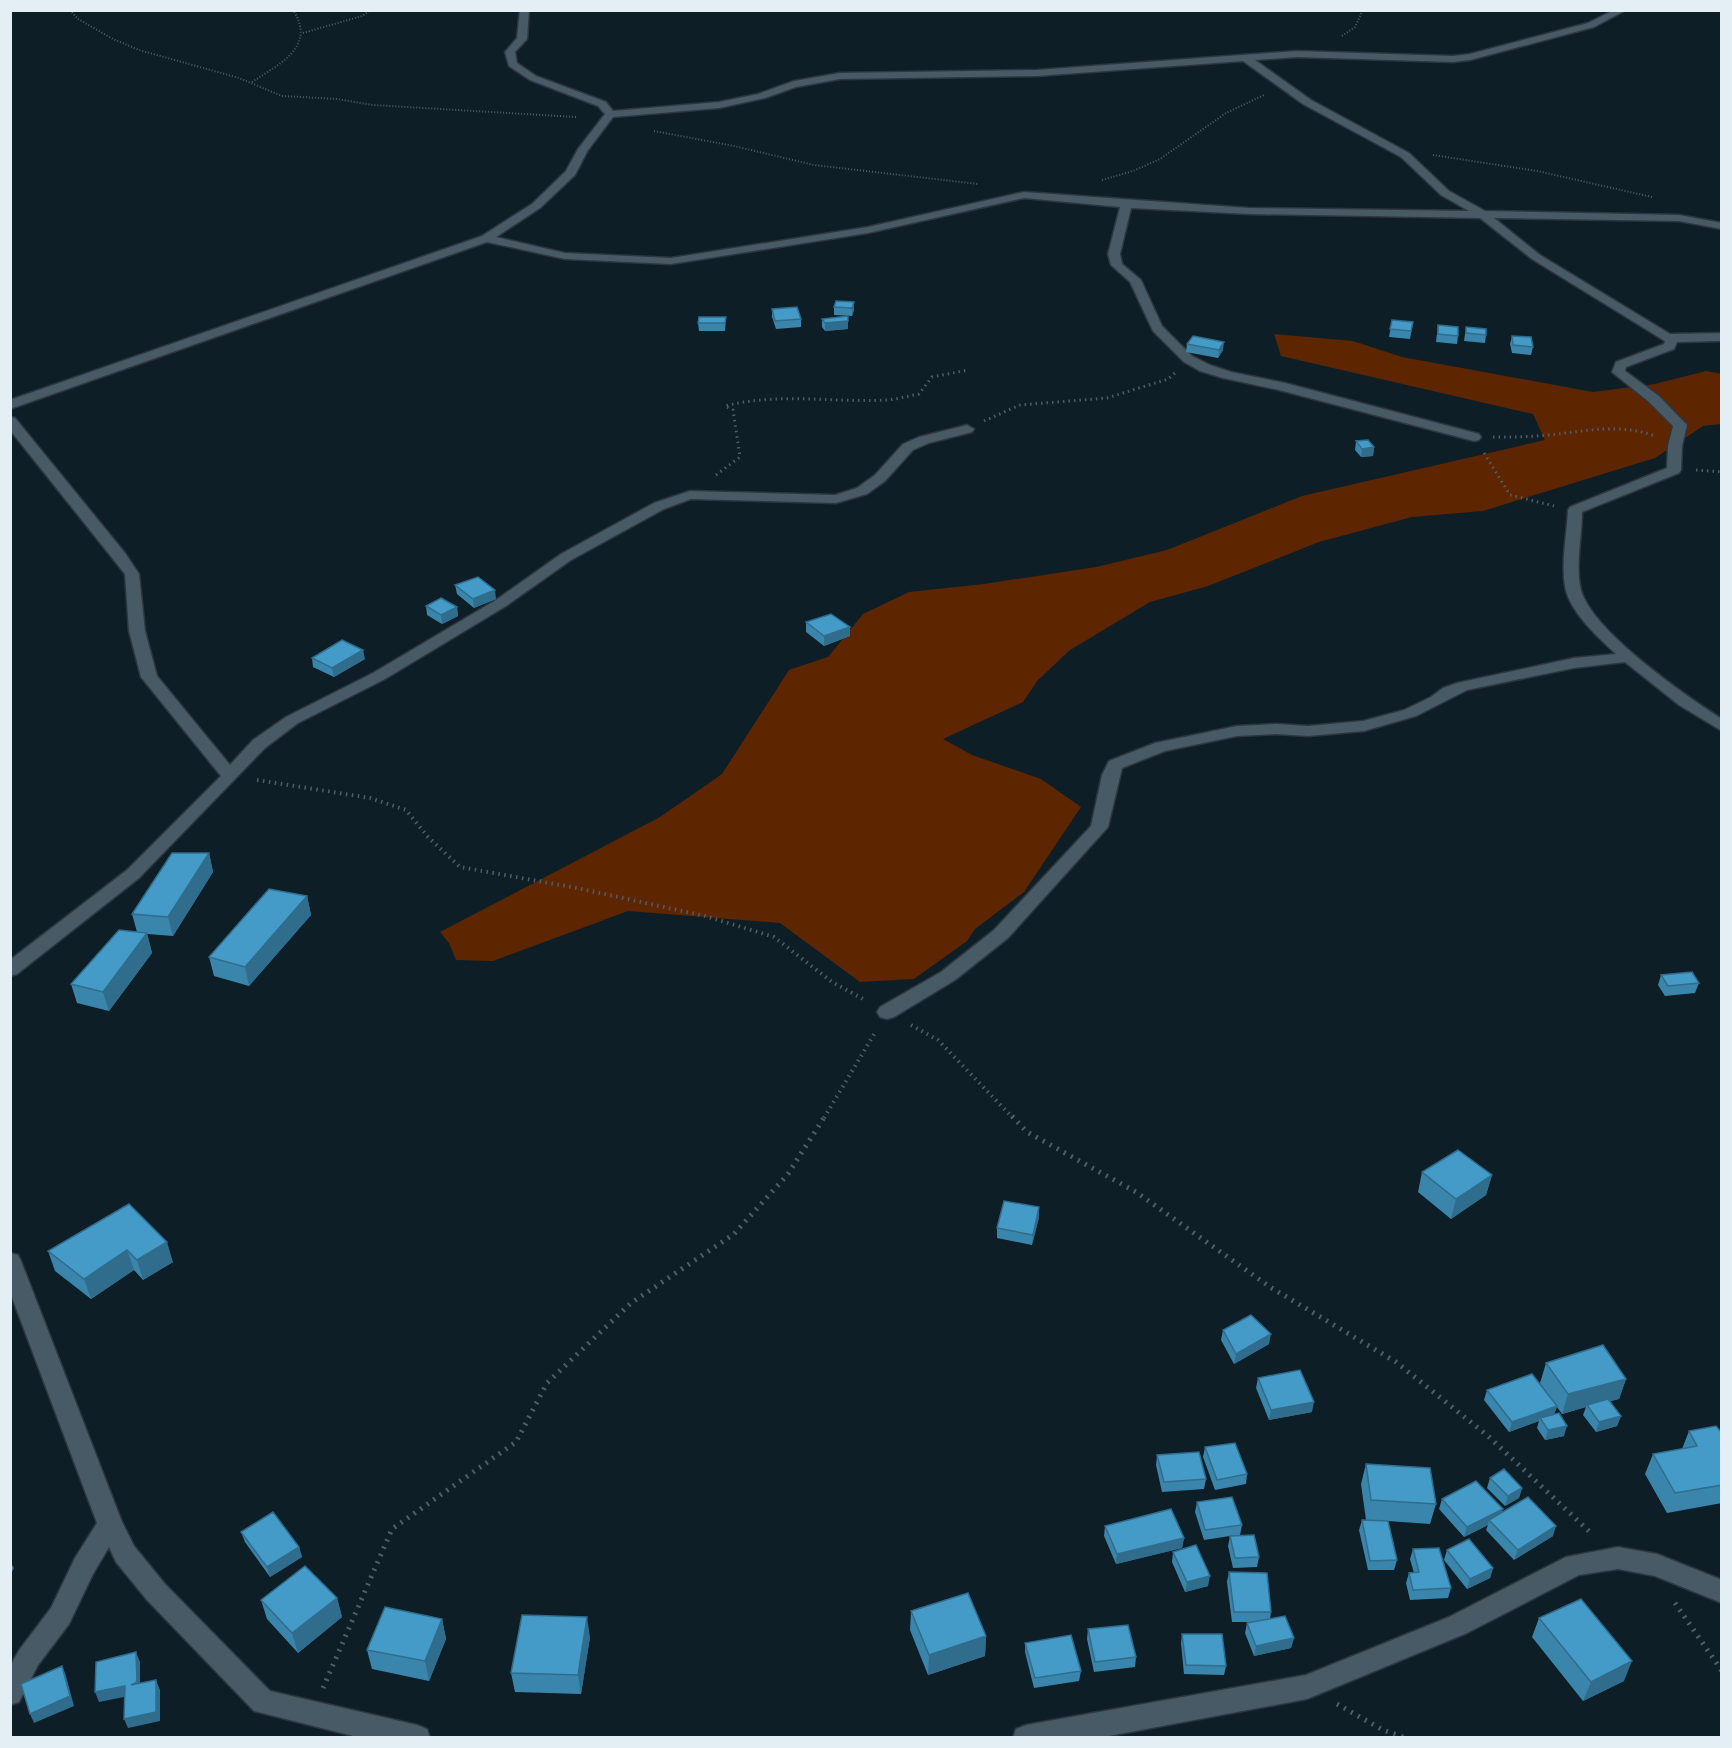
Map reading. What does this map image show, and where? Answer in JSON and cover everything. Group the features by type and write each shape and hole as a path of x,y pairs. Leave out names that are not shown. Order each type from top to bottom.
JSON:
{"street":[{"path":"525,10 522,39 510,52 512,64 534,78 602,104 609,116"},
{"path":"609,116 719,105 761,96 794,84 840,76 1036,73 1247,60 1297,54 1428,59 1470,57 1591,25 1622,10"},
{"path":"1247,60 1342,123 1400,152 1445,193 1480,213 1536,257 1669,338 1672,343 1670,346 1621,365 1618,372 1654,399 1677,421 1680,430 1675,446 1674,470 1575,510 1573,589 1577,600 1600,630 1628,657 1722,726"},
{"path":"10,405 486,238 536,206 571,172 583,149 602,128 609,116"},
{"path":"486,238 565,256 671,261 868,230 1024,195 1126,204 1330,214 1480,213 1679,218 1722,226"},
{"path":"1126,204 1114,254 1117,265 1134,280 1157,328 1170,343 1193,362 1228,375 1280,386 1474,437"},
{"path":"1669,338 1722,337"},
{"path":"10,422 120,556 132,574 137,631 149,677 230,776"},
{"path":"10,970 133,874 259,744 292,720 379,676 501,603 566,557 606,537 628,521 659,506 690,495 836,499 862,491 880,478 908,447 924,440 967,429"},
{"path":"887,1012 948,976 1001,934 1099,827 1110,775 1115,765 1124,760 1169,745 1237,731 1276,729 1308,731 1364,726 1410,713 1437,700 1449,691 1463,686 1574,663 1628,657"},
{"path":"10,954 34,953"},
{"path":"10,1261 110,1524 125,1554 156,1592 263,1702 417,1737"},
{"path":"10,1693 20,1658 60,1616 84,1566 110,1524"},
{"path":"1026,1737 1306,1687 1458,1625 1575,1565 1618,1558 1657,1565 1722,1592"}],"path":[{"path":"70,10 78,19 112,39 139,50 251,83 282,96 480,112 609,116 640,129 734,146 814,165 969,183 1024,195"},
{"path":"251,83 298,48 303,33 302,20 293,10"},
{"path":"303,33 362,16 371,10"},
{"path":"1094,183 1133,171 1161,159 1226,113 1284,86"},
{"path":"1400,152 1456,156 1484,164 1538,171 1653,197"},
{"path":"967,429 1020,405 1107,398 1168,379 1193,362"},
{"path":"690,495 686,489 714,476 740,457 733,410 725,406 743,400 782,397 885,400 920,394 932,377 968,370"},
{"path":"1474,437 1535,436 1622,427 1646,432 1675,446"},
{"path":"1474,437 1510,495 1575,510"},
{"path":"230,776 369,798 406,810 428,837 460,867 577,888 705,916 774,937 832,982 938,1040 1027,1132 1136,1192 1270,1287 1396,1362 1488,1436 1618,1558"},
{"path":"312,1713 392,1529 516,1442 547,1383 555,1375 632,1303 734,1234 788,1174 841,1092 887,1012"},
{"path":"1670,1596 1722,1671"},
{"path":"1306,1687 1383,1730 1406,1737"}],"shaded area":[{"path":"1274,334 1353,341 1402,357 1593,392 1655,384 1706,371 1721,374 1721,424 1703,426 1655,458 1483,511 1412,517 1319,542 1208,586 1150,602 1070,650 1038,680 1023,702 943,739 972,755 1041,779 1081,807 1024,892 975,929 967,941 914,979 860,982 780,923 628,911 493,961 456,960 449,943 440,932 660,817 722,774 789,670 828,657 863,614 909,592 984,584 1096,567 1167,550 1302,496 1545,440 1533,414 1281,356"}],"building":[{"path":"836,301 854,302 852,308 834,307"},
{"path":"797,307 801,319 775,321 772,309"},
{"path":"848,316 848,321 825,323 822,319"},
{"path":"699,317 726,317 725,323 698,323"},
{"path":"1392,320 1413,322 1411,331 1390,329"},
{"path":"1438,325 1458,327 1458,336 1438,334"},
{"path":"1466,327 1486,329 1486,335 1466,333"},
{"path":"1193,336 1224,342 1219,350 1187,344"},
{"path":"1512,336 1531,337 1533,347 1513,345"},
{"path":"1368,440 1374,447 1362,449 1356,441"},
{"path":"478,577 495,590 473,599 455,585"},
{"path":"441,598 457,607 441,615 426,606"},
{"path":"831,614 850,627 824,636 806,622"},
{"path":"342,640 363,650 332,668 312,658"},
{"path":"172,853 209,853 168,917 132,914"},
{"path":"269,889 307,896 245,967 209,957"},
{"path":"119,930 147,933 103,992 71,984"},
{"path":"1692,972 1699,983 1668,986 1661,975"},
{"path":"1458,1150 1492,1175 1456,1199 1422,1172"},
{"path":"1004,1201 1039,1207 1033,1235 997,1228"},
{"path":"129,1204 167,1242 137,1260 127,1250 84,1279 48,1251"},
{"path":"1251,1315 1271,1334 1236,1354 1223,1330"},
{"path":"1603,1345 1626,1379 1568,1394 1546,1363"},
{"path":"1300,1370 1314,1402 1271,1410 1258,1378"},
{"path":"1532,1374 1557,1406 1512,1422 1487,1390"},
{"path":"1608,1399 1621,1416 1599,1422 1587,1405"},
{"path":"1559,1413 1567,1426 1548,1430 1540,1418"},
{"path":"1716,1426 1722,1433 1722,1485 1675,1493 1653,1454 1697,1446 1689,1431"},
{"path":"1235,1443 1247,1474 1217,1480 1205,1447"},
{"path":"1199,1452 1206,1479 1164,1482 1157,1455"},
{"path":"1366,1464 1430,1468 1436,1504 1371,1500"},
{"path":"1504,1469 1522,1488 1508,1496 1490,1478"},
{"path":"1476,1481 1503,1509 1467,1527 1442,1499"},
{"path":"1232,1497 1242,1525 1205,1530 1197,1502"},
{"path":"1528,1497 1556,1526 1518,1550 1489,1520"},
{"path":"1171,1509 1184,1538 1117,1554 1105,1526"},
{"path":"273,1512 299,1547 267,1567 241,1532"},
{"path":"1362,1520 1388,1521 1397,1560 1370,1561"},
{"path":"1254,1535 1259,1557 1235,1558 1230,1536"},
{"path":"1469,1539 1493,1568 1470,1579 1447,1550"},
{"path":"1196,1545 1210,1576 1187,1582 1173,1552"},
{"path":"1439,1548 1451,1588 1413,1590 1409,1573 1419,1572 1413,1549"},
{"path":"305,1566 337,1598 292,1633 261,1600"},
{"path":"1229,1572 1267,1573 1271,1612 1234,1612"},
{"path":"968,1593 986,1636 929,1655 911,1611"},
{"path":"1581,1599 1632,1661 1591,1682 1539,1618"},
{"path":"385,1607 442,1619 425,1661 367,1650"},
{"path":"522,1615 587,1617 578,1675 511,1673"},
{"path":"1285,1616 1294,1638 1256,1646 1247,1623"},
{"path":"1128,1625 1136,1657 1095,1662 1088,1629"},
{"path":"1182,1634 1222,1634 1226,1666 1186,1665"},
{"path":"1071,1635 1081,1671 1035,1678 1025,1643"},
{"path":"136,1652 137,1682 131,1685 156,1680 156,1712 124,1719 125,1686 95,1692 96,1662"},
{"path":"62,1666 70,1696 30,1714 21,1684"}]}
